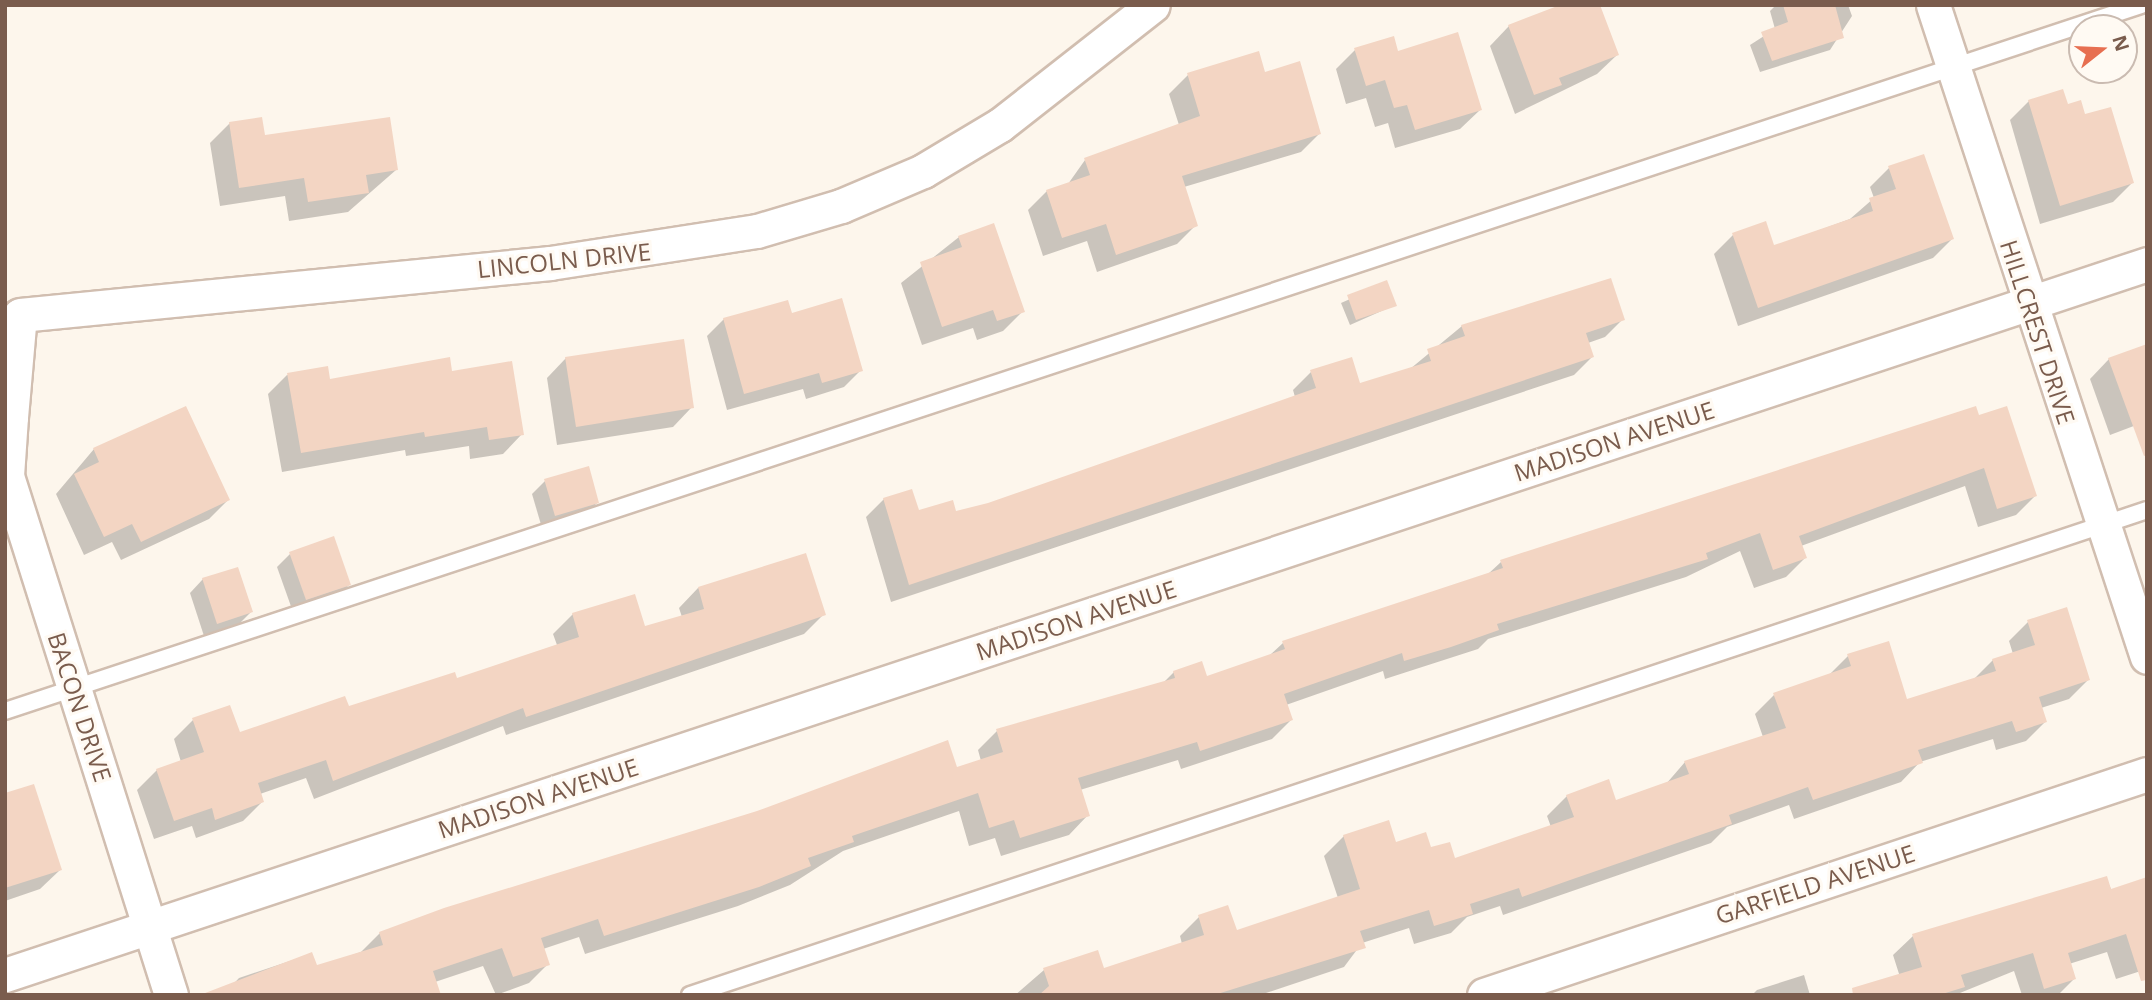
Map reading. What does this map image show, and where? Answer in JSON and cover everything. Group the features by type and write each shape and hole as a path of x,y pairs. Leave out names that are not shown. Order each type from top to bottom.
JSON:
{"street":[{"name":"LINCOLN DRIVE","path":"8,418 20,315 550,263 757,231 841,206 923,171 1000,125 1153,5"},
{"name":"HILLCREST DRIVE","path":"1933,5 2028,304 2147,657"},
{"name":"MADISON AVENUE","path":"5,975 2147,264"},
{"name":"BACON DRIVE","path":"8,418 7,476 171,995"},
{"name":"GARFIELD AVENUE","path":"1484,995 2147,774"}],"lane":[{"path":"5,711 1954,71 2141,5"},
{"path":"690,995 2147,510"}],"building":[{"path":"1560,5 1600,5 1619,55 1559,78 1562,85 1534,95 1508,25"},
{"path":"1783,5 1835,5 1844,38 1772,61 1761,32 1788,22"},
{"path":"1458,32 1482,110 1415,130 1407,105 1394,108 1385,80 1366,86 1354,48 1394,36 1398,51"},
{"path":"1259,51 1265,72 1300,61 1321,134 1182,176 1198,226 1116,255 1106,224 1062,238 1046,190 1090,175 1084,158 1200,116 1187,73"},
{"path":"2063,89 2068,104 2081,100 2085,114 2111,107 2134,183 2060,206 2028,100"},
{"path":"262,117 265,135 390,117 398,170 366,175 369,193 308,202 304,178 239,188 229,122"},
{"path":"1924,154 1954,239 1758,308 1732,233 1766,221 1774,245 1873,211 1869,198 1896,189 1888,166"},
{"path":"994,223 1025,312 997,321 993,310 942,327 920,262 962,247 958,236"},
{"path":"1611,278 1625,320 1586,333 1594,357 909,585 883,498 912,489 919,510 953,500 956,511 988,503 1316,388 1310,370 1352,357 1360,383 1431,361 1427,349 1465,336 1461,325"},
{"path":"1387,280 1397,306 1356,320 1347,295"},
{"path":"842,298 863,371 822,383 819,373 744,394 723,318 788,300 792,313"},
{"path":"684,339 694,408 576,427 565,357"},
{"path":"2147,344 2147,455 2144,456 2108,358"},
{"path":"450,357 452,371 512,361 524,435 489,440 487,427 425,437 424,432 301,453 287,373 328,366 330,379"},
{"path":"186,406 230,500 141,542 132,524 104,537 74,474 99,462 93,448"},
{"path":"1976,406 1979,415 2007,406 2037,496 1997,509 1984,468 1799,536 1807,558 1773,570 1760,533 1706,553 1708,559 1497,624 1499,630 1451,647 1404,661 1402,653 1284,694 1293,720 1200,751 1197,742 1078,778 1090,816 1020,838 1014,820 989,828 978,793 852,836 854,842 808,858 811,866 759,887 604,936 598,919 541,938 550,965 513,977 502,948 433,971 441,995 200,995 312,952 317,965 383,945 379,932 444,908 757,811 948,740 957,767 1003,752 996,729 1175,678 1173,671 1202,661 1207,676 1285,649 1282,641 1503,568 1500,560"},
{"path":"589,466 599,503 555,516 544,479"},
{"path":"334,536 351,585 306,600 289,552"},
{"path":"806,553 826,615 526,717 523,708 333,781 326,760 258,783 264,802 215,820 212,808 174,821 156,769 204,752 192,718 230,705 240,732 345,696 349,706 455,672 457,678 579,637 572,613 635,594 645,626 704,609 698,587"},
{"path":"238,567 253,612 217,624 202,578"},
{"path":"2067,607 2090,680 2039,697 2047,722 2016,732 2012,721 1918,750 1923,763 1813,800 1808,787 1729,815 1732,824 1522,897 1519,888 1470,904 1473,914 1434,926 1429,910 1360,931 1366,948 1214,995 1039,995 1049,986 1043,968 1098,950 1104,968 1204,935 1198,915 1228,905 1237,930 1360,889 1343,835 1389,820 1396,842 1426,832 1431,847 1450,842 1455,858 1574,817 1566,795 1609,779 1616,800 1689,774 1684,761 1786,728 1773,693 1851,666 1847,654 1889,641 1907,699 1996,671 1992,659 2035,645 2027,620"},
{"path":"34,784 62,870 5,888 5,793"},
{"path":"2107,876 2111,889 2147,877 2147,980 2141,981 2126,934 2068,953 2076,979 2044,989 2033,953 1961,975 1965,987 1939,995 1853,995 1852,988 1922,967 1912,934"}]}
